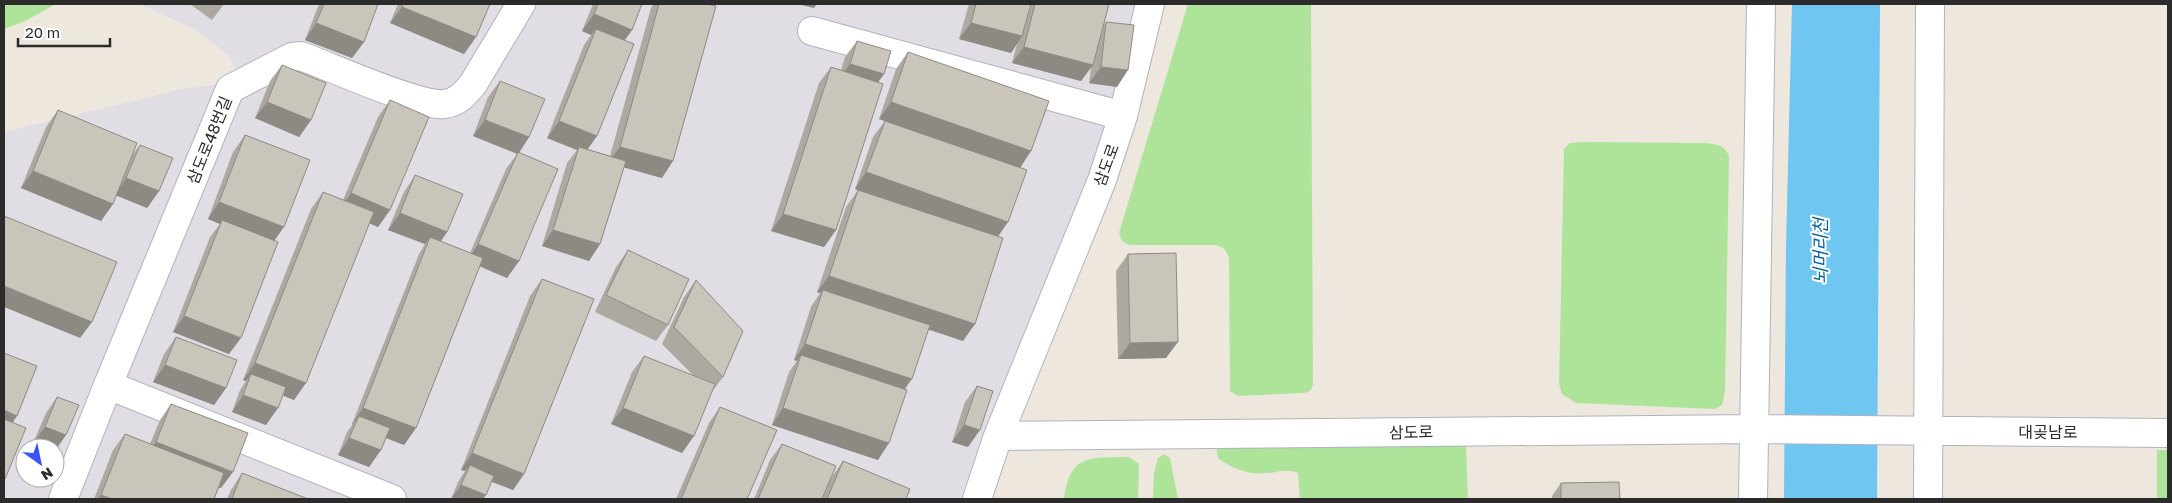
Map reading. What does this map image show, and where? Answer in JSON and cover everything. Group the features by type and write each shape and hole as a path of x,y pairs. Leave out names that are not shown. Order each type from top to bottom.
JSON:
{"street":[{"name":"삼도로48번길","path":"63,499 230,89 292,57 301,56 422,102 434,104 455,101 465,94 473,84 521,4"},
{"name":"삼도로","path":"977,499 998,436 1102,180 1123,116 1150,4"},
{"path":"1753,499 1762,4"},
{"path":"1928,499 1930,4"},
{"path":"812,31 1123,116"},
{"path":"108,385 392,499"},
{"name":"삼도로","path":"998,436 1754,429 1928,432"},
{"name":"대곶남로","path":"1928,432 2168,433"}],"shaded area":[{"path":"139,4 1137,4 1129,47 1100,149 1020,342 960,499 4,499 4,132 187,88 212,85 237,71 227,54 195,29"}],"green space":[{"path":"4,4 56,4 25,21 4,29"},
{"path":"1188,4 1311,4 1313,385 1310,391 1304,393 1238,396 1230,391 1229,258 1224,248 1216,245 1129,245 1122,241 1119,233"},
{"path":"1570,143 1707,143 1722,147 1729,156 1725,392 1722,405 1715,409 1576,403 1562,394 1559,384 1564,149"},
{"path":"1466,444 1468,499 1300,499 1298,473 1288,471 1255,473 1242,471 1218,458 1216,447"},
{"path":"2157,450 2168,450 2168,499 2157,499"},
{"path":"1164,454 1170,458 1178,499 1153,499 1154,473 1158,458"},
{"path":"1129,457 1139,464 1138,499 1064,499 1071,473 1084,461"}],"water":[{"name":"뇌머리천","path":"1792,4 1880,4 1877,499 1784,499 1786,246"}],"building":[{"path":"324,4 378,4 364,42 316,23"},
{"path":"403,4 490,4 476,37 402,7"},
{"path":"598,4 642,4 632,30 594,14"},
{"path":"659,4 707,4 716,6 673,161 620,147"},
{"path":"976,4 1031,4 1022,36 971,23"},
{"path":"1035,4 1109,4 1093,65 1024,47"},
{"path":"1106,22 1134,25 1128,70 1101,67"},
{"path":"596,29 634,44 597,136 559,121"},
{"path":"857,41 891,51 884,74 850,64"},
{"path":"908,52 1049,101 1031,151 891,102"},
{"path":"282,65 326,83 311,120 267,102"},
{"path":"831,67 883,84 836,230 783,214"},
{"path":"500,81 545,99 529,137 485,120"},
{"path":"390,100 429,117 390,210 351,193"},
{"path":"58,110 137,143 113,204 33,171"},
{"path":"885,121 1027,170 1008,222 866,172"},
{"path":"245,135 310,160 284,227 219,202"},
{"path":"140,145 173,158 159,191 126,178"},
{"path":"579,147 626,161 600,244 553,230"},
{"path":"518,152 558,169 519,261 478,244"},
{"path":"415,175 463,194 447,232 400,213"},
{"path":"858,190 1003,238 975,324 829,276"},
{"path":"323,192 374,212 306,383 255,363"},
{"path":"4,216 117,262 92,322 4,286"},
{"path":"222,220 278,242 241,338 184,316"},
{"path":"430,237 483,258 416,428 363,408"},
{"path":"628,250 689,279 668,325 606,295"},
{"path":"1176,253 1178,342 1130,343 1128,254"},
{"path":"542,279 594,299 524,474 472,453"},
{"path":"696,280 743,331 723,377 674,327"},
{"path":"823,290 930,325 912,379 805,344"},
{"path":"176,337 237,360 226,388 165,365"},
{"path":"4,353 37,366 17,416 4,410"},
{"path":"801,355 907,390 889,443 783,408"},
{"path":"644,356 715,384 694,436 623,408"},
{"path":"251,374 286,387 278,408 243,395"},
{"path":"977,386 993,391 980,430 964,425"},
{"path":"57,397 79,405 66,435 45,427"},
{"path":"171,404 248,433 233,472 156,442"},
{"path":"720,407 777,430 747,499 681,499"},
{"path":"359,416 390,428 381,450 349,438"},
{"path":"4,419 26,428 22,438 15,438 15,455 4,478"},
{"path":"125,434 224,473 214,499 112,499 101,495"},
{"path":"782,444 836,466 822,499 758,499"},
{"path":"843,461 910,489 906,499 827,499"},
{"path":"470,465 494,476 486,495 461,485"},
{"path":"242,473 308,499 232,499"},
{"path":"1619,482 1620,499 1561,499 1561,483"}]}
